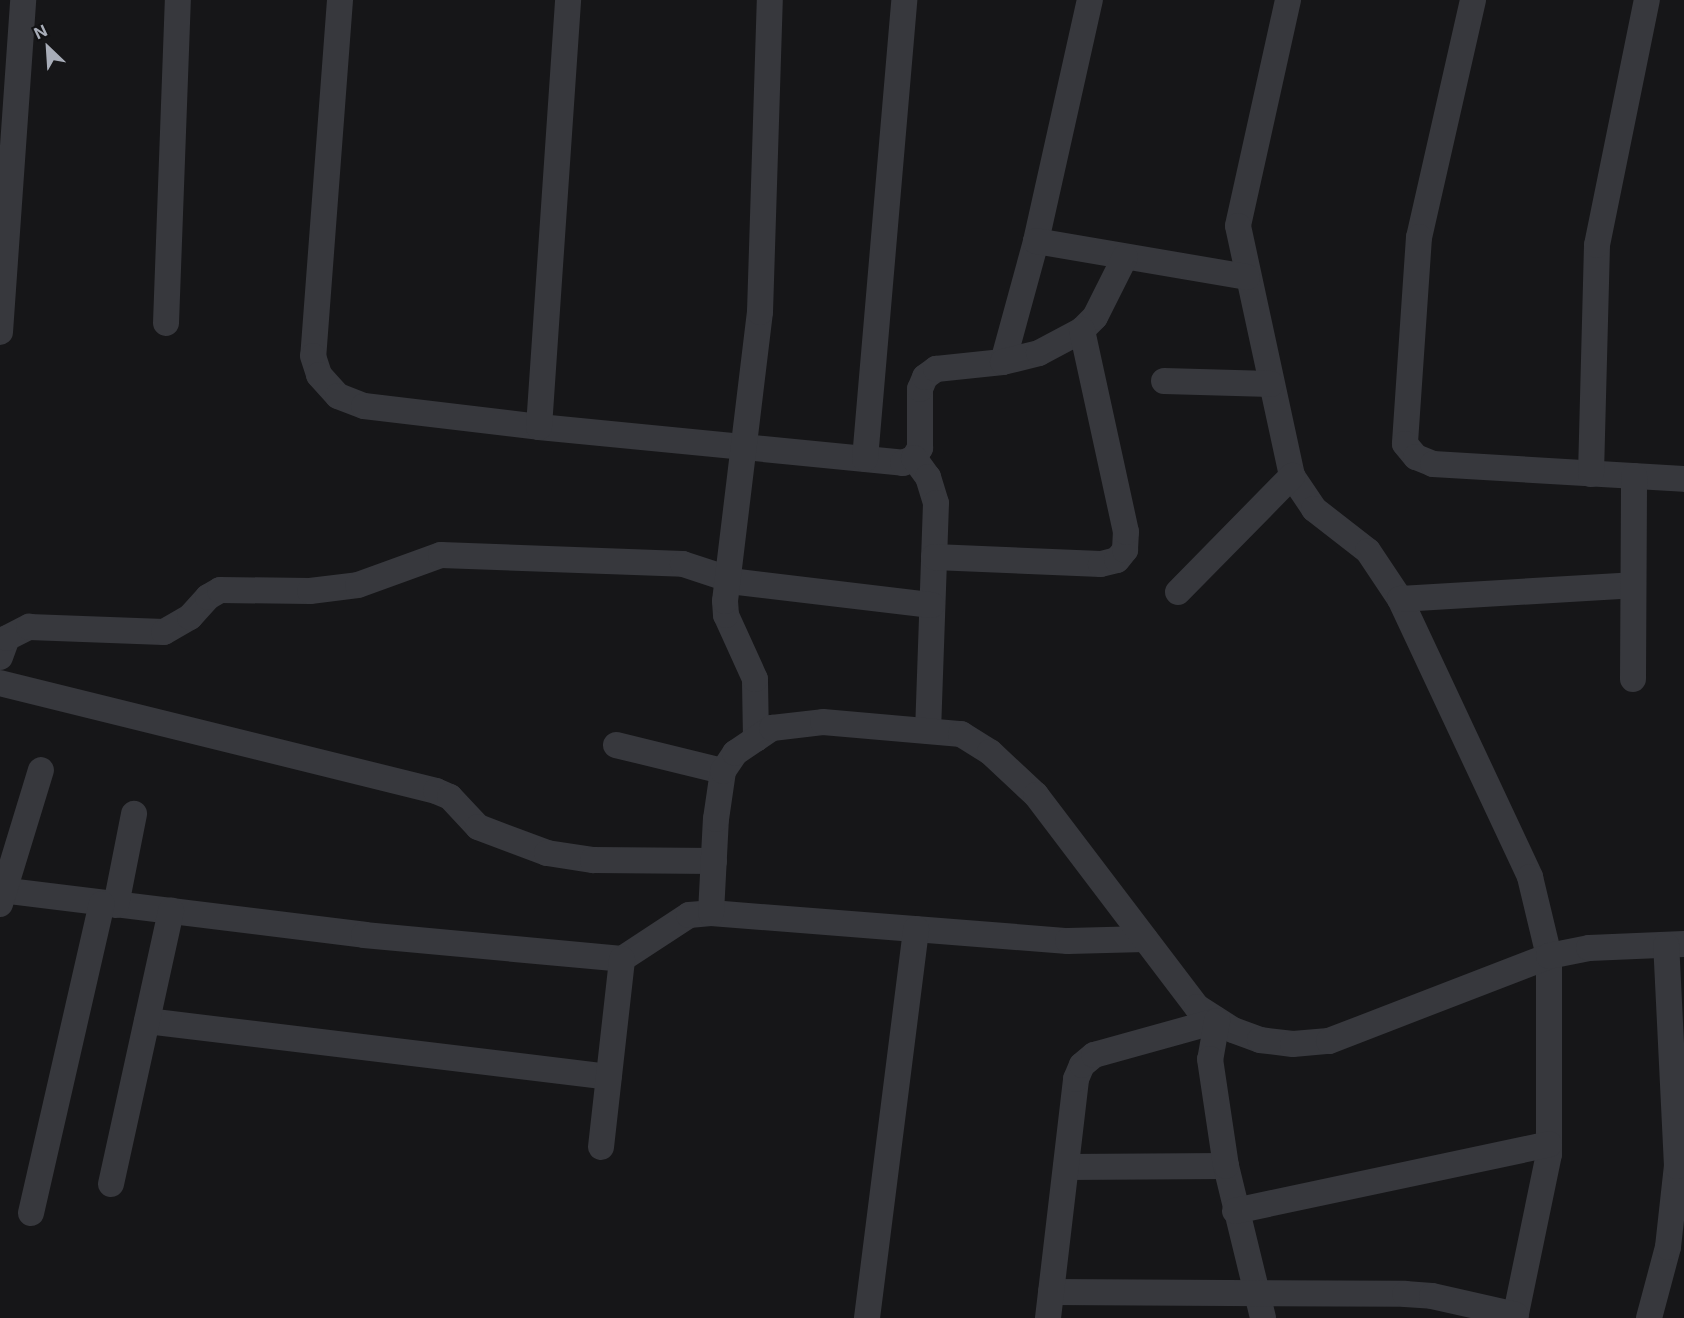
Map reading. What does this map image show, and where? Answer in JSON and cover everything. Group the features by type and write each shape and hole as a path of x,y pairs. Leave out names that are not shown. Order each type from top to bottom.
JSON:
{"street":[{"path":"0,332 23,0"},
{"path":"166,323 178,0"},
{"path":"340,0 312,356 319,375 338,396 364,406 539,427 903,463 914,458 920,448 920,389 925,376 936,369 1003,362 1048,349 1082,330 1095,317 1125,256"},
{"path":"539,427 568,0"},
{"path":"756,739 755,679 726,615 728,580 747,448 760,312 770,0"},
{"path":"865,459 904,0"},
{"path":"1003,362 1035,241 1090,0"},
{"path":"1051,1292 1258,1292 1432,1296 1515,1317 1546,1181 1549,1144 1549,956 1530,877 1401,600 1368,552 1314,509 1292,476 1247,277 1238,226 1288,0"},
{"path":"1473,0 1419,237 1405,444 1416,457 1433,464 1684,479"},
{"path":"1591,474 1596,245 1647,0"},
{"path":"1035,241 1247,277"},
{"path":"934,557 1101,564 1118,560 1125,550 1126,532 1082,330"},
{"path":"1164,381 1271,384"},
{"path":"914,458 933,488 934,557 928,731"},
{"path":"1178,592 1292,476"},
{"path":"1633,679 1634,476"},
{"path":"0,657 7,638 29,627 164,632 190,617 208,597 220,590 309,591 358,585 441,555 683,564 728,580 932,605"},
{"path":"1401,600 1633,585"},
{"path":"0,683 436,791 450,797 469,819 489,833 547,853 593,861 714,861"},
{"path":"711,913 723,771 735,753 772,728 824,722 961,734 990,753 1036,795 1197,1007 1217,1021 1260,1040 1293,1044 1329,1041 1495,980 1549,956 1589,948 1675,944 1677,1166 1668,1247 1649,1318"},
{"path":"616,746 723,771"},
{"path":"41,770 1,895 109,904 364,935 622,958 689,915 711,913 1068,941 1144,939"},
{"path":"31,1213 134,814"},
{"path":"111,1184 171,911"},
{"path":"867,1318 916,929"},
{"path":"601,1147 622,958"},
{"path":"147,1021 609,1077"},
{"path":"1217,1021 1210,1059 1226,1166 1235,1211 1263,1318"},
{"path":"1048,1318 1076,1079 1082,1065 1094,1055 1217,1021"},
{"path":"1235,1211 1549,1144"},
{"path":"1066,1167 1226,1166"}]}
